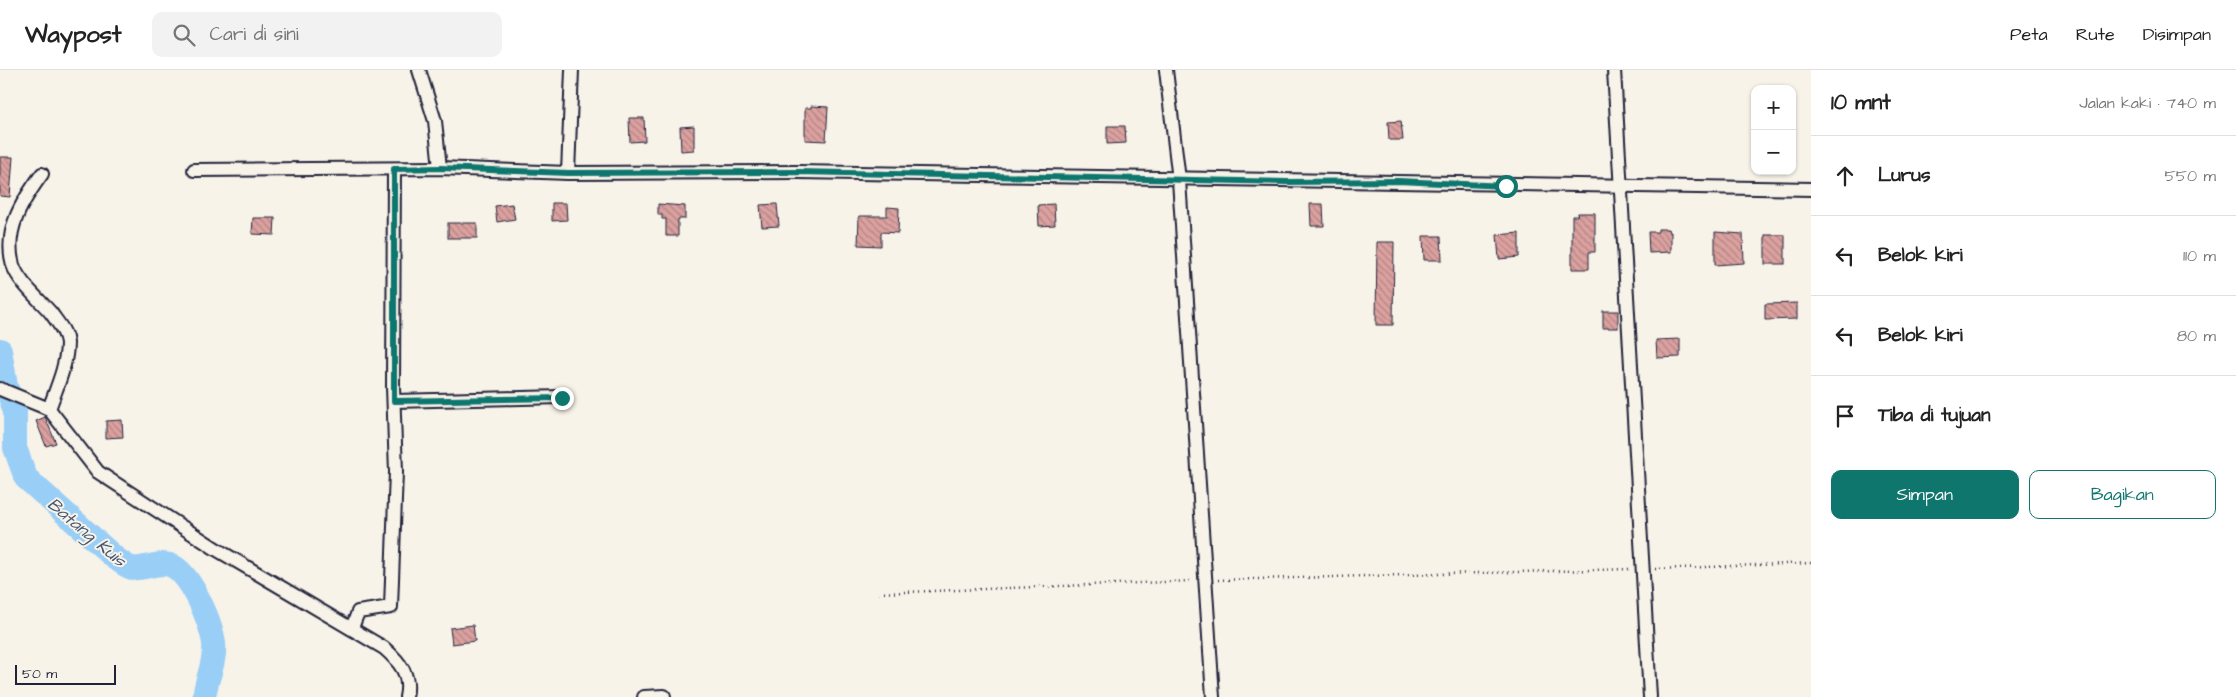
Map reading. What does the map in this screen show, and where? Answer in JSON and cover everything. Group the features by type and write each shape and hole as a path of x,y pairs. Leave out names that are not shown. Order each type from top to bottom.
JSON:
{"street":[{"path":"419,70 434,121 440,168"},
{"path":"568,173 572,70"},
{"path":"1166,70 1179,180 1213,697"},
{"path":"1614,70 1650,697"},
{"path":"194,170 440,168 568,173 798,172 1179,180 1398,181 1506,186 1811,189"},
{"path":"352,628 358,612 391,607 396,472 394,401 394,169"},
{"path":"42,174 19,210 13,225 12,249 13,266 62,328 67,342 65,358 49,410"},
{"path":"0,389 49,410 98,472 216,549 384,648 396,658 404,670 408,680 406,697"},
{"path":"394,401 562,398"},
{"path":"644,697 664,696"}],"path":[{"path":"879,593 1205,581 1811,563"}],"building":[{"path":"811,106 828,107 826,141 805,140 805,108 811,108"},
{"path":"629,118 644,118 645,141 630,142"},
{"path":"1401,121 1403,140 1389,140 1388,122"},
{"path":"694,126 694,150 681,151 680,127"},
{"path":"1107,126 1125,126 1126,143 1107,144"},
{"path":"0,157 13,157 10,197 0,196"},
{"path":"552,203 566,203 567,220 552,221"},
{"path":"512,204 515,219 497,222 495,206"},
{"path":"658,204 685,206 685,219 678,219 678,236 666,236 666,219 662,219 662,215 658,215"},
{"path":"777,204 779,226 762,227 760,205"},
{"path":"1054,204 1055,225 1039,226 1038,205"},
{"path":"1310,204 1323,204 1324,226 1311,226"},
{"path":"887,207 899,208 898,233 881,232 881,246 858,245 859,216 887,216"},
{"path":"1578,213 1595,213 1595,252 1589,252 1589,269 1572,269 1572,216 1577,216"},
{"path":"253,218 275,218 274,235 252,234"},
{"path":"448,223 477,223 477,238 448,238"},
{"path":"1658,229 1668,229 1671,232 1671,252 1649,253 1648,232 1658,232"},
{"path":"1715,232 1743,234 1744,263 1715,265"},
{"path":"1519,233 1519,257 1499,259 1497,235"},
{"path":"1765,235 1785,235 1785,264 1765,264"},
{"path":"1423,236 1441,236 1442,260 1424,260"},
{"path":"1377,242 1394,242 1393,325 1376,325"},
{"path":"1797,303 1797,319 1765,320 1765,304"},
{"path":"1603,311 1618,311 1618,328 1603,328"},
{"path":"1680,339 1680,357 1657,358 1656,340"},
{"path":"45,417 56,443 46,446 36,421"},
{"path":"122,420 123,437 106,438 106,421"},
{"path":"473,625 475,641 452,644 450,628"}],"waterway":[{"name":"Batang Kuis","path":"0,350 6,386 15,411 15,448 26,478 124,564 137,568 160,564 170,565 178,569 192,587 209,624 214,644 214,657 204,697"}],"route":[{"path":"562,398 394,401 394,169 440,168 568,173 798,172 1286,182 1398,181 1506,186"}]}
